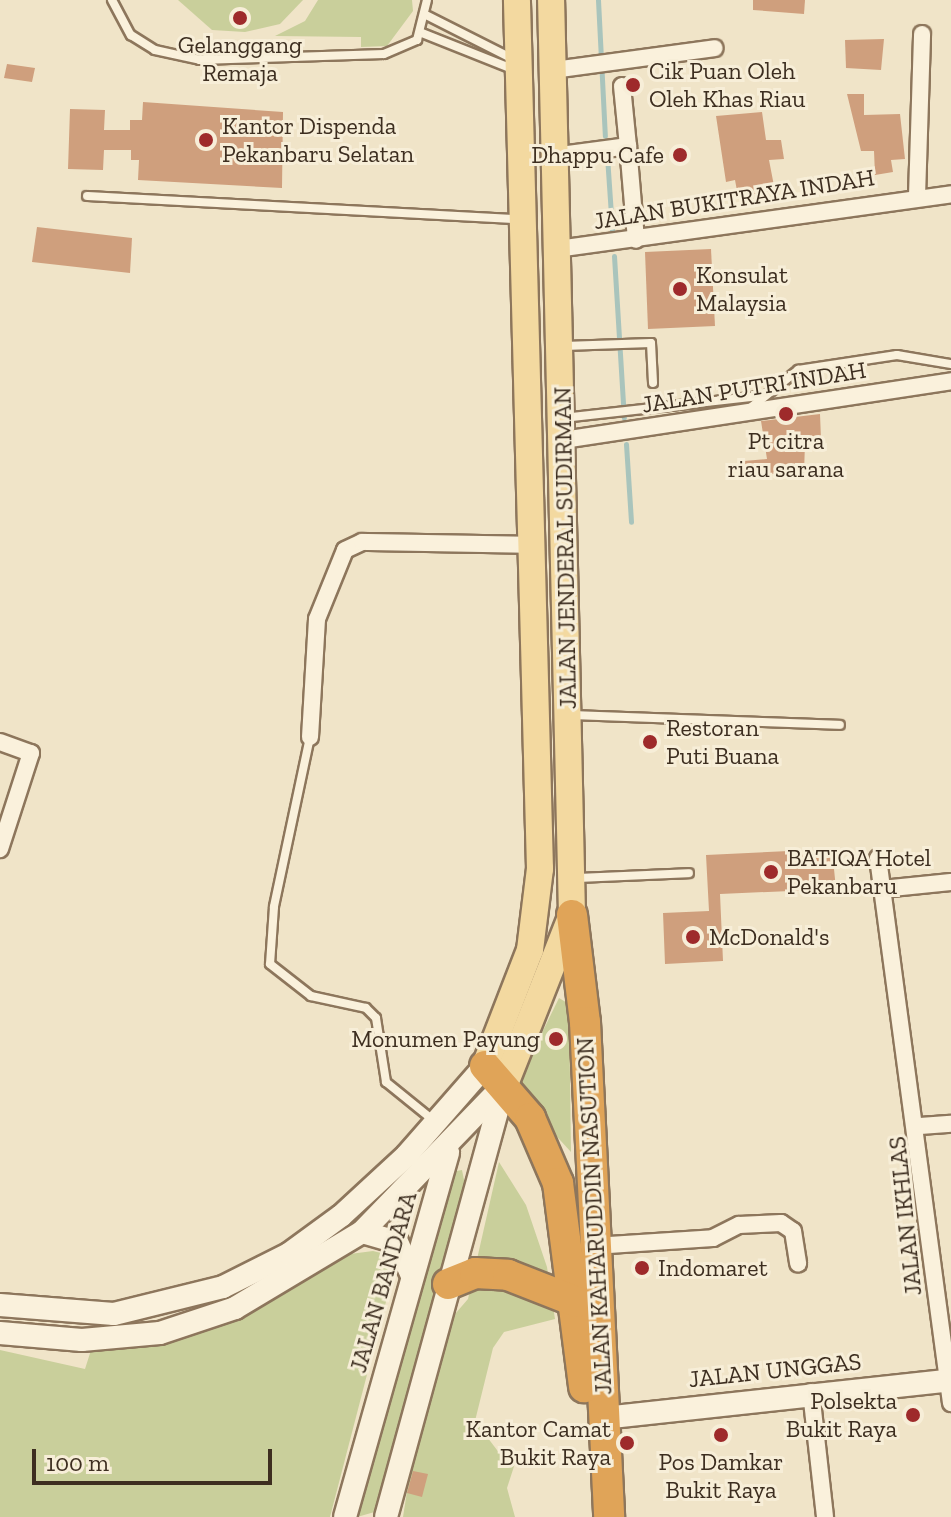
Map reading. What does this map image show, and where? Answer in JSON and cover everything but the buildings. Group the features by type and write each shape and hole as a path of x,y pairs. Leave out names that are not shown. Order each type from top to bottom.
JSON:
{"highway":[{"name":"JALAN KAHARUDDIN NASUTION","path":"572,915 585,1022 604,1418 599,1478 591,1517"},
{"name":"JALAN KAHARUDDIN NASUTION","path":"495,1075 530,1118 558,1183 577,1302 599,1478 609,1517"},
{"path":"448,1284 498,1273 577,1302"}],"main road":[{"name":"JALAN JENDERAL SUDIRMAN","path":"495,1075 530,950 539,900 532,545 524,405 524,219 517,0"},
{"name":"JALAN JENDERAL SUDIRMAN","path":"495,1075 572,915 551,0"},
{"path":"524,405 562,421"}],"street":[{"path":"917,196 922,34"},
{"path":"553,70 715,48"},
{"path":"622,86 636,240"},
{"path":"553,156 628,146"},
{"name":"JALAN BUKITRAYA INDAH","path":"557,249 636,240 917,196 951,194"},
{"name":"JALAN PUTRI INDAH","path":"562,421 746,412 951,381"},
{"path":"310,737 317,619 345,550 362,542 532,545"},
{"path":"0,742 31,753 0,849"},
{"name":"JALAN IKHLAS","path":"878,858 920,1126 943,1244 951,1403"},
{"path":"882,889 951,882"},
{"path":"0,1305 114,1314 223,1287 289,1254 341,1216 438,1122 495,1075"},
{"path":"0,1333 82,1340 198,1324 362,1232 449,1150 495,1075"},
{"path":"386,1517 448,1284 495,1075"},
{"path":"920,1126 951,1124"},
{"name":"JALAN BANDARA","path":"345,1517 411,1274 449,1150"},
{"path":"594,1246 713,1238 739,1225 781,1223 793,1231 798,1264"},
{"path":"362,1232 397,1242 411,1274"},
{"name":"JALAN UNGGAS","path":"604,1418 811,1392 949,1380"},
{"path":"811,1392 825,1517"}],"lane":[{"path":"112,0 131,35 155,50 200,60 358,58 404,48 422,33 428,16 427,0"},
{"path":"428,16 519,67"},
{"path":"422,33 519,67"},
{"path":"87,196 524,219"},
{"path":"560,346 605,347 651,343 653,383"},
{"path":"746,412 761,396 798,370 897,355 951,364"},
{"path":"562,421 761,396"},
{"path":"569,715 840,725"},
{"path":"310,737 272,919 270,964 311,996 366,1008 376,1018 386,1082 438,1122"},
{"path":"571,878 689,873"}],"green space":[{"name":"Gelanggang Remaja","path":"178,0 303,0 280,24 245,32 212,30"},
{"path":"318,0 412,0 413,11 387,46 361,47 361,37 275,36 305,21"},
{"path":"559,998 569,1004 571,1152 514,1090"},
{"path":"499,1162 526,1205 547,1267 555,1319 504,1332 493,1348 475,1421 500,1454 518,1454 507,1488 515,1517 403,1517 419,1415 449,1321 468,1299"},
{"path":"462,1170 465,1185 378,1511 357,1517 451,1172"},
{"path":"373,1251 393,1256 389,1290 330,1517 0,1517 0,1350 85,1369 92,1347 219,1323 350,1254"}],"waterway":[{"path":"598,0 605,136"},
{"path":"607,156 612,230"},
{"path":"614,256 624,418"},
{"path":"626,444 631,522"}],"place":[{"name":"Gelanggang Remaja","path":"240,18"},
{"name":"Cik Puan Oleh Oleh Khas Riau","path":"633,85"},
{"name":"Kantor Dispenda Pekanbaru Selatan","path":"206,140"},
{"name":"Dhappu Cafe","path":"680,155"},
{"name":"Konsulat Malaysia","path":"680,289"},
{"name":"Pt citra riau sarana","path":"786,414"},
{"name":"Restoran Puti Buana","path":"650,742"},
{"name":"BATIQA Hotel Pekanbaru","path":"771,872"},
{"name":"McDonald's","path":"693,937"},
{"name":"Monumen Payung","path":"556,1039"},
{"name":"Indomaret","path":"642,1268"},
{"name":"Polsekta Bukit Raya","path":"913,1415"},
{"name":"Pos Damkar Bukit Raya","path":"721,1435"},
{"name":"Kantor Camat Bukit Raya","path":"627,1443"}]}
